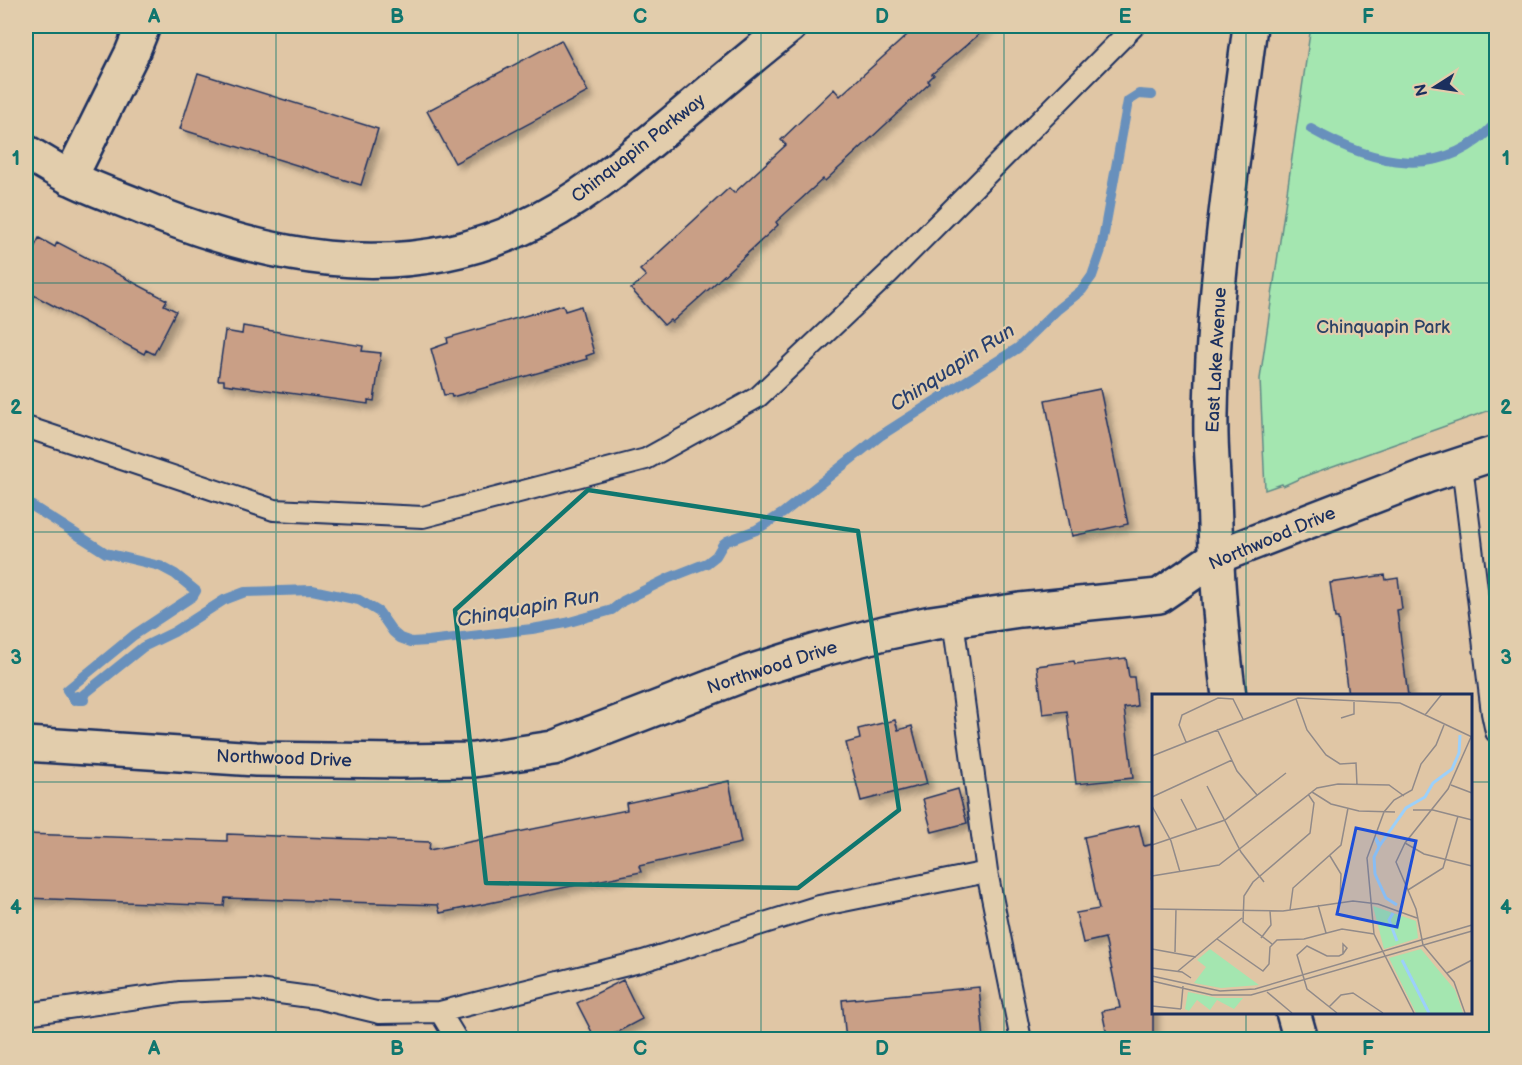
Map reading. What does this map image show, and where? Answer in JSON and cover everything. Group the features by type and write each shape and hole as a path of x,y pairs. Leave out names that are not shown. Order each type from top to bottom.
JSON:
{"street":[{"path":"70,178 143,26"},
{"name":"Chinquapin Parkway","path":"26,152 70,178 186,226 264,249 335,260 389,261 438,255 480,245 512,232 570,201 629,160 790,26"},
{"name":"East Lake Avenue","path":"1229,694 1222,646 1216,557 1210,416 1227,216 1250,26"},
{"name":"Northwood Drive","path":"26,744 256,759 399,761 474,760 553,748 770,665 884,633 1020,610 1158,596 1216,557 1426,476 1497,453"},
{"path":"1294,1014 1301,1040"}],"lane":[{"path":"26,427 274,510 423,517 646,459 758,398 889,273 1134,26"},
{"path":"1462,465 1492,713 1497,732"},
{"path":"953,620 987,872 1021,1040"},
{"path":"26,1014 180,992 249,989 317,998 380,1013 440,1012 643,961 819,906 987,872"},
{"path":"440,1012 457,1040"}],"highlighted area":[{"path":"588,490 858,531 899,810 798,888 486,883 455,610"}],"green space":[{"name":"Chinquapin Park","path":"1311,26 1496,26 1496,408 1305,476 1283,486 1282,484 1265,490 1260,379"}],"building":[{"path":"917,26 989,26 932,74 934,75 928,81 930,83 825,181 823,179 776,222 778,225 708,290 672,322 670,320 664,325 631,289 646,276 640,270 729,188 734,193 786,145 781,140 834,89 840,96"},
{"path":"561,40 588,92 455,163 427,111"},
{"path":"198,73 378,129 361,185 180,129"},
{"path":"39,238 55,247 57,242 167,300 164,305 176,311 154,354 146,350 144,354 26,291 26,264"},
{"path":"563,305 565,311 581,306 594,353 586,356 587,359 452,397 451,394 444,395 431,349 448,343 447,338"},
{"path":"243,326 363,346 362,351 381,353 374,401 368,400 368,404 224,384 224,380 218,380 225,331 242,334"},
{"path":"1100,389 1128,524 1072,536 1045,400"},
{"path":"1385,575 1386,580 1398,578 1402,609 1397,610 1408,694 1348,694 1338,618 1335,618 1330,583"},
{"path":"1126,658 1129,677 1134,677 1137,706 1124,708 1133,778 1076,784 1067,711 1043,714 1037,666"},
{"path":"895,720 898,730 912,726 927,784 861,801 846,743 860,739 858,729"},
{"path":"729,781 741,843 639,866 641,872 440,913 438,905 225,898 224,906 26,898 26,834 227,841 227,834 430,842 429,850 627,810 626,803"},
{"path":"958,789 967,823 932,832 923,799"},
{"path":"1139,825 1144,846 1152,844 1153,1034 1128,1040 1108,1040 1102,1011 1120,1008 1105,938 1083,943 1076,913 1099,909 1084,837"},
{"path":"623,980 642,1019 602,1040 596,1040 577,1003"},
{"path":"979,987 984,1040 846,1040 842,1000"}],"waterway":[{"name":"Chinquapin Run","path":"26,502 106,553 160,566 175,574 196,591 193,596 134,635 67,690 74,700 77,696 78,700 84,700 83,695 143,647 174,632 224,600 245,592 312,590 359,600 379,612 400,638 411,642 532,629 566,623 612,610 623,601 669,578 707,563 716,556 727,541 756,530 783,513 880,436 1018,348 1058,309 1082,290 1092,276 1101,250 1128,101 1139,94 1152,95"},
{"name":"Chinquapin Run","path":"1311,129 1359,152 1407,162 1430,160 1453,154 1475,142 1496,123"}]}
